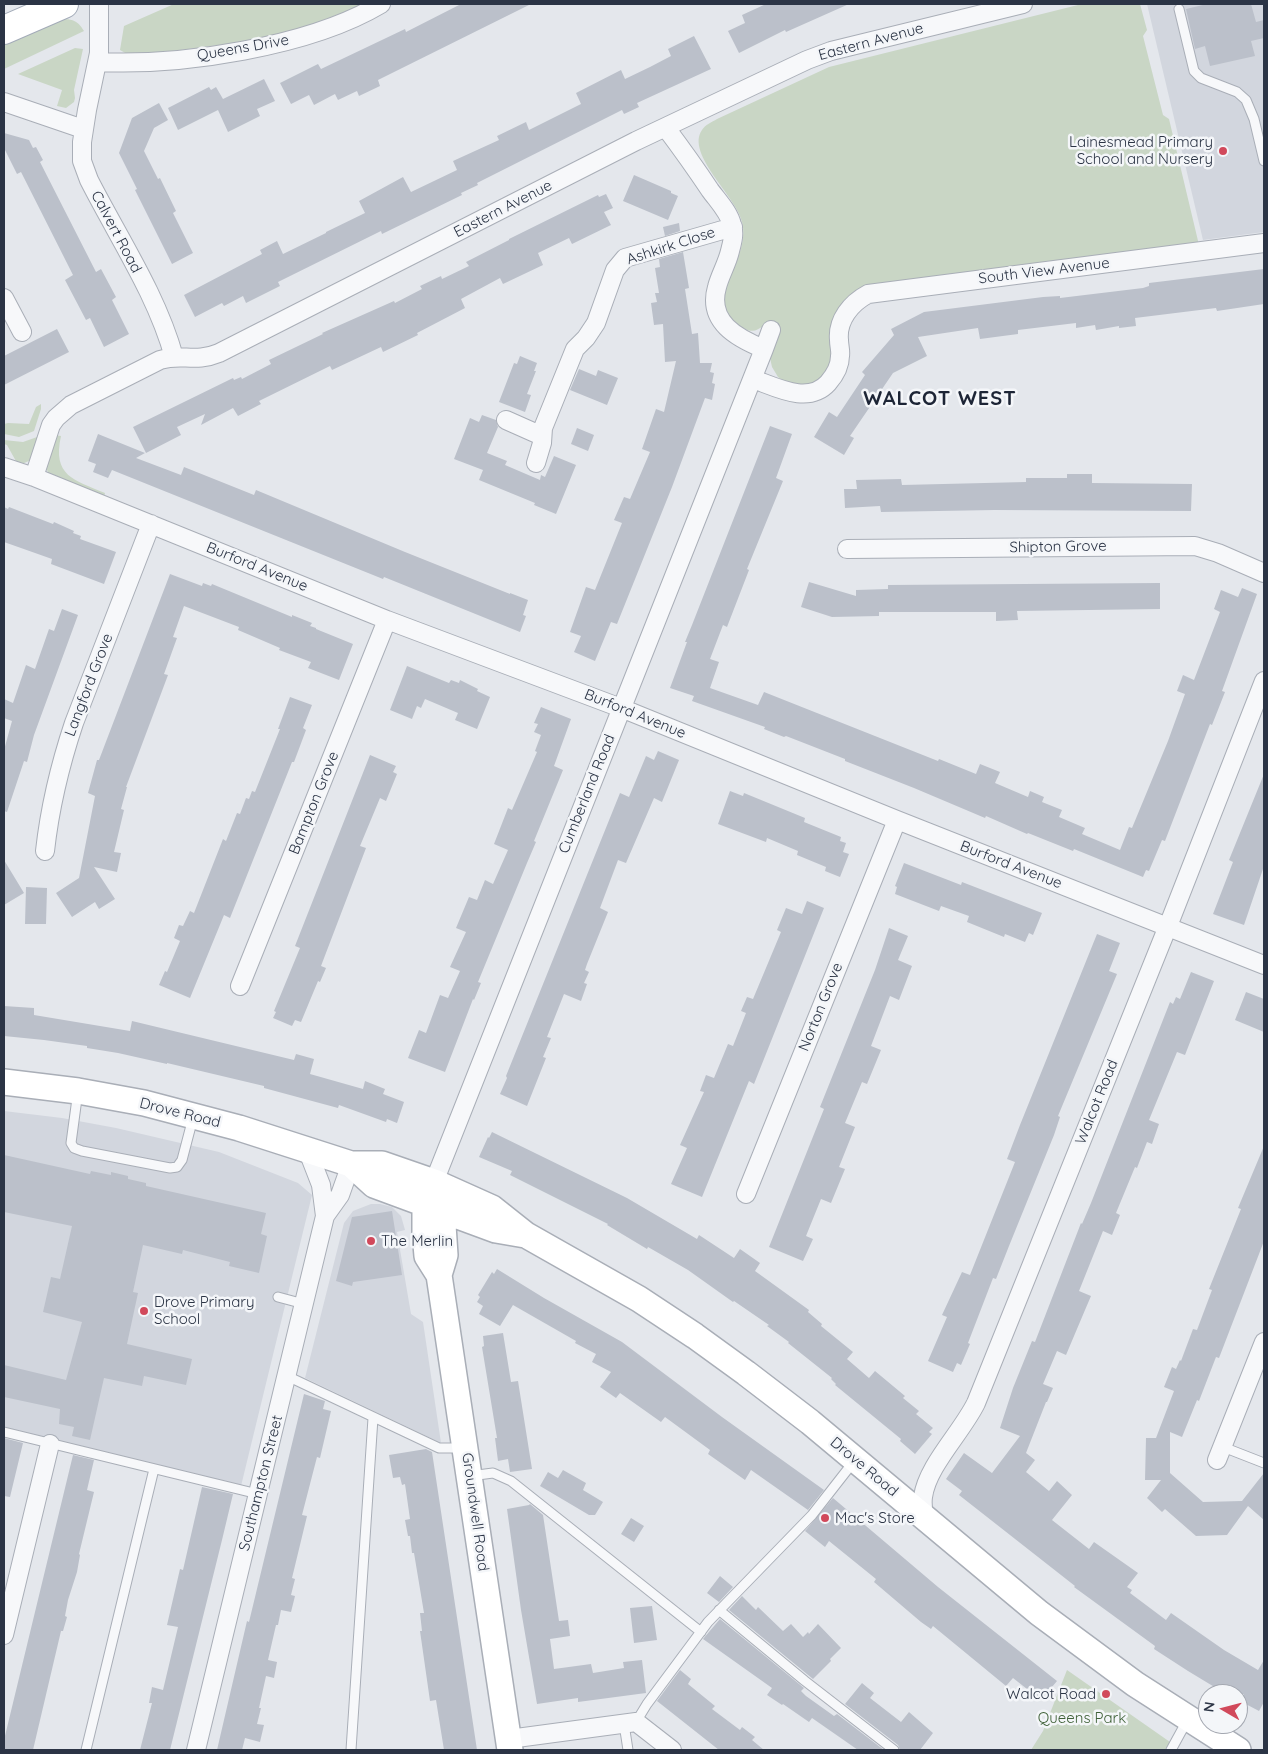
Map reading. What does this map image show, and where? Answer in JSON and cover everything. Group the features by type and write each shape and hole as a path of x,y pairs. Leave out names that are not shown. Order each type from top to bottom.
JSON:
{"main road":[{"path":"4,9 22,4"},
{"path":"4,30 64,4"},
{"name":"Drove Road","path":"4,1082 78,1091 144,1104 194,1116 307,1149 351,1164 374,1185 434,1198 496,1230 526,1235 618,1286 688,1331 778,1396 1039,1614 1135,1684 1238,1750"},
{"name":"Groundwell Road","path":"434,1198 425,1233 427,1256 439,1275 509,1744"}],"street":[{"path":"98,62 99,4"},
{"name":"Queens Drive","path":"98,62 148,62 249,49 278,43 334,26 381,4"},
{"name":"Eastern Avenue","path":"34,476 51,425 63,412 71,405 160,360 174,357 201,359 219,353 636,141 818,56 1023,4"},
{"name":"Calvert Road","path":"98,62 83,128 82,162 150,297 166,332 174,357"},
{"path":"4,102 83,128"},
{"path":"666,128 722,207 733,227 729,257 714,299 719,317 740,338 764,349"},
{"name":"Ashkirk Close","path":"536,463 547,417 575,349 586,338 596,323 612,277 620,262 625,258 733,227"},
{"name":"South View Avenue","path":"753,379 799,394 810,394 822,390 833,378 839,366 840,326 850,307 861,298 877,292 1264,243"},
{"path":"6,309 22,332"},
{"name":"Cumberland Road","path":"434,1198 621,708 772,330"},
{"path":"506,420 542,436"},
{"name":"Burford Avenue","path":"4,467 34,476 387,620 621,708 896,820 1264,965"},
{"name":"Langford Grove","path":"45,851 53,798 68,742 151,524"},
{"name":"Shipton Grove","path":"847,549 1195,546 1264,573"},
{"name":"Bampton Grove","path":"240,986 387,620"},
{"name":"Walcot Road","path":"924,1517 923,1498 925,1489 939,1460 976,1403 1262,691"},
{"name":"Norton Grove","path":"746,1194 896,820"},
{"name":"Southampton Street","path":"196,1750 325,1216 321,1185 307,1149"},
{"name":"Southampton Street","path":"325,1216 340,1195 351,1164"},
{"path":"1220,1453 1264,1342"},
{"path":"4,1635 50,1444"},
{"path":"509,1744 630,1723 672,1750"}],"lane":[{"path":"1179,9 1194,71 1201,78 1237,92 1246,100 1254,119 1264,161"},
{"path":"78,1091 71,1143 74,1148 82,1151 170,1168 177,1167 182,1160 194,1116"},
{"path":"278,1298 304,1304"},
{"path":"287,1376 439,1448 465,1447"},
{"path":"351,1750 373,1418"},
{"path":"4,1432 258,1494"},
{"path":"1220,1453 1264,1463"},
{"path":"628,1750 630,1723 647,1704 701,1632 719,1610 812,1515 855,1460"},
{"path":"86,1750 154,1469"},
{"path":"469,1476 493,1473 511,1481 701,1632"},
{"path":"719,1610 805,1681 894,1750"},
{"path":"1171,1750 1188,1719"}],"shaded area":[{"name":"Lainesmead Primary School and Nursery","path":"1147,4 1264,4 1264,232 1203,240"},
{"name":"Drove Primary School","path":"4,1111 62,1118 116,1128 219,1152 298,1183 312,1195 241,1486 4,1427"},
{"path":"371,1204 392,1207 401,1216 405,1230 397,1232 411,1314 423,1322 441,1443 305,1378 344,1223 353,1211"}],"green space":[{"path":"174,4 365,4 300,29 242,42 150,54 127,54 120,50 124,26"},
{"path":"1082,4 1140,4 1147,30 1143,36 1163,115 1169,119 1199,245 867,289 834,356 829,373 808,387 788,384 778,377 772,367 770,358 780,331 764,325 754,331 746,330 734,323 725,309 724,301 727,284 740,250 743,228 738,212 700,151 699,140 703,128 717,119 829,67"},
{"path":"58,19 73,20 84,31 4,69 4,36"},
{"path":"75,48 83,49 74,90 74,102 66,108 57,106 62,90 18,74"},
{"path":"41,404 34,431 19,437 4,434 4,424 29,424 36,407"},
{"path":"55,435 61,436 60,460 68,475 105,493 104,497 50,476 46,468"},
{"path":"40,436 31,460 22,464 17,463 7,445 4,444 4,440 23,442"},
{"name":"Queens Park","path":"1067,1670 1170,1742 1165,1750 1031,1750 1043,1731"}],"building":[{"path":"461,4 531,4 378,80 380,86 359,96 357,91 338,100 335,94 314,105 309,95 291,104 280,83 318,64 321,69 405,29 406,32"},
{"path":"766,4 849,4 786,32 785,30 739,53 728,31 745,23 742,15"},
{"path":"1207,4 1251,4 1256,22 1264,20 1264,38 1251,41 1255,56 1210,66 1205,46 1195,49 1186,9"},
{"path":"694,36 711,69 637,103 639,107 624,114 622,110 477,183 478,185 461,193 462,195 382,234 381,231 278,282 280,286 246,303 243,296 224,306 222,303 195,317 184,295 262,254 260,250 277,241 283,254 326,233 365,213 359,201 403,177 411,192 457,170 453,161 499,140 497,136 526,122 529,130 581,104 576,93 621,70 625,79 650,67 671,56 668,49"},
{"path":"264,79 275,101 257,109 260,116 228,132 218,110 178,130 168,108 209,87 211,90 216,87 223,99"},
{"path":"159,103 168,120 154,128 144,151 176,211 173,213 193,253 172,264 135,190 137,189 119,153 132,118"},
{"path":"4,133 29,140 33,148 36,147 43,160 40,162 96,272 101,269 116,297 112,300 129,334 104,347 90,318 86,320 65,280 73,275 21,172 17,174 4,148"},
{"path":"634,175 678,196 668,220 623,201"},
{"path":"606,194 613,208 604,212 611,225 572,244 569,238 538,253 543,265 503,284 500,278 461,299 465,308 417,333 418,335 383,352 381,347 332,370 330,366 259,401 261,404 238,416 233,408 201,425 205,414 177,427 181,435 146,453 133,427 233,378 234,380 241,377 242,379 271,364 269,360 322,333 394,301 395,303 422,289 420,286 441,276 442,279 469,266 466,262 509,239 598,195 599,197"},
{"path":"679,223 680,231 665,236 663,227"},
{"path":"683,252 689,288 685,289 692,334 698,333 700,363 712,363 710,372 714,373 712,383 715,384 712,400 705,398 672,487 617,624 611,622 595,661 574,652 581,636 570,632 586,587 595,590 622,523 614,520 624,497 630,499 650,452 642,449 656,409 664,412 676,361 665,362 663,324 654,325 651,303 657,302 655,293 659,293 655,268 660,267 659,259"},
{"path":"1264,269 1264,304 1217,311 1216,308 1135,318 1136,326 1119,328 1119,326 1096,330 1095,325 1076,328 1076,323 1018,330 1018,334 980,339 978,328 918,337 927,356 893,373 850,436 854,438 844,455 814,437 829,412 837,417 865,375 862,372 894,335 891,329 924,312 1043,297 1060,296 1060,298 1143,288 1149,286 1149,283"},
{"path":"57,329 69,352 4,385 4,356"},
{"path":"520,356 537,363 534,371 536,371 527,394 531,395 525,412 499,402 514,363 517,364"},
{"path":"579,369 596,376 598,370 618,378 607,405 570,390"},
{"path":"482,415 496,420 498,427 487,453 507,461 505,465 540,480 541,475 545,477 554,456 576,465 556,514 534,505 535,503 479,480 483,470 454,459 470,418 479,422"},
{"path":"770,426 792,434 776,478 783,481 747,569 749,570 727,627 723,625 710,659 719,662 710,688 758,705 764,692 938,761 939,759 976,774 980,764 1000,772 995,783 1028,797 1030,791 1044,797 1042,802 1062,810 1059,817 1085,828 1082,834 1120,850 1129,827 1132,828 1185,694 1177,691 1183,675 1194,680 1220,612 1214,609 1221,590 1238,597 1242,588 1257,594 1222,691 1225,692 1212,725 1210,724 1165,841 1162,840 1149,871 1146,870 1143,877 1074,849 1073,851 1027,834 986,816 985,818 845,761 845,759 764,729 765,727 692,701 694,696 670,688 687,642 685,642"},
{"path":"577,428 594,435 588,451 571,444"},
{"path":"98,434 145,453 136,458 181,475 184,467 254,495 256,490 405,552 528,600 523,615 526,616 520,632 112,470 108,478 93,472 96,464 88,461"},
{"path":"1067,474 1092,474 1092,483 1192,484 1191,511 995,510 881,512 880,506 845,508 844,489 857,489 856,480 901,479 902,485 1026,482 1026,478 1067,478"},
{"path":"4,507 8,509 9,507 53,524 54,522 74,531 73,533 81,536 80,539 116,552 104,584 51,564 52,559 4,542"},
{"path":"170,574 202,586 203,583 211,586 212,584 292,617 292,615 312,623 310,626 353,644 339,680 308,668 311,662 279,650 280,648 238,630 239,627 184,606 173,637 177,638 164,674 168,675 126,787 121,809 124,810 114,852 121,853 117,872 94,867 115,899 99,909 95,902 72,917 56,893 79,878 95,796 88,793 97,760 99,760"},
{"path":"809,582 856,596 856,590 888,589 888,585 1160,583 1160,609 1017,611 1018,620 996,621 996,612 879,612 879,616 832,617 801,607"},
{"path":"62,609 78,615 34,735 27,762 24,761 7,812 4,811 4,750 12,721 4,718 4,699 13,703 26,665 35,669 49,629 54,631"},
{"path":"407,666 449,683 451,680 459,683 460,680 490,697 477,729 455,720 458,713 425,699 421,708 417,706 412,719 390,710"},
{"path":"290,697 312,705 303,728 306,730 230,918 224,915 190,998 159,985 165,971 167,972 180,941 174,938 179,925 183,926 190,911 194,913 223,839 226,841 237,813 240,814 246,798 249,799 252,791 255,792 280,729 278,729"},
{"path":"541,707 571,719 554,766 563,770 534,841 536,842 478,982 481,983 445,1072 408,1058 419,1030 426,1033 440,995 448,998 460,971 450,967 466,932 456,928 469,897 477,900 485,880 493,884 508,850 494,844 508,808 512,810 537,752 535,751 541,735 534,732 538,724 534,723"},
{"path":"658,751 679,760 662,802 654,798 626,863 618,860 600,908 608,912 585,970 589,972 584,983 587,984 581,1001 564,994 547,1037 551,1038 543,1057 546,1058 527,1106 500,1094 507,1078 506,1076 620,793 629,797 646,756 654,760"},
{"path":"370,755 396,766 393,772 397,774 386,801 380,798 360,846 366,848 321,966 326,968 320,982 318,981 301,1022 295,1020 292,1026 273,1018 276,1012 274,1011 300,948 295,946"},
{"path":"1264,774 1264,866 1244,925 1213,914 1233,862 1229,860"},
{"path":"730,791 743,796 744,793 805,818 804,822 841,837 840,841 846,843 843,852 849,854 840,877 825,871 826,867 797,855 798,851 767,838 766,842 718,824"},
{"path":"4,860 24,893 4,905"},
{"path":"904,863 961,885 962,882 1042,913 1033,935 1029,933 1025,942 1005,934 1004,937 967,922 969,916 941,906 939,911 895,894 897,887 895,886"},
{"path":"26,887 47,888 46,924 25,924"},
{"path":"807,901 824,908 754,1084 749,1081 702,1197 671,1184 687,1148 680,1145 704,1092 700,1091 706,1075 714,1078 728,1044 733,1046 746,1013 741,1011 747,997 753,999 781,932 777,930 786,908 802,914"},
{"path":"889,928 908,936 898,960 912,966 899,1000 890,996 871,1046 881,1050 867,1084 862,1082 845,1123 855,1127 839,1167 845,1169 831,1203 821,1199 806,1236 813,1239 803,1261 769,1247 824,1109 820,1107 875,970"},
{"path":"1097,934 1120,943 1109,971 1117,974 1058,1116 1060,1117 1054,1135 996,1279 993,1278 968,1343 970,1344 961,1365 957,1363 953,1372 928,1361 947,1317 942,1315 962,1272 970,1275 1015,1162 1007,1159"},
{"path":"1191,972 1214,981 1185,1055 1177,1052 1149,1120 1159,1124 1152,1144 1147,1142 1116,1213 1120,1215 1112,1235 1103,1231 1079,1291 1091,1296 1066,1355 1057,1351 1043,1384 1053,1388 1026,1453 1035,1460 1026,1472 1049,1491 1057,1481 1072,1495 1052,1520 1089,1549 1094,1542 1138,1573 1127,1587 1132,1590 1130,1593 1166,1620 1171,1613 1224,1650 1258,1670 1264,1660 1264,1702 1259,1711 1248,1705 1248,1684 1209,1684 1154,1649 1155,1646 1074,1587 959,1495 962,1491 946,1479 964,1453 992,1473 1020,1436 1000,1428 1013,1388 1032,1341 1035,1342 1170,1002 1173,1004 1176,997 1180,999"},
{"path":"1246,992 1264,999 1264,1032 1235,1020"},
{"path":"4,1006 34,1008 34,1015 130,1031 132,1021 294,1060 296,1054 314,1059 310,1074 363,1089 365,1081 385,1089 383,1094 404,1102 397,1123 387,1119 386,1122 339,1105 338,1108 264,1088 264,1086 167,1063 87,1048 87,1046 4,1036"},
{"path":"492,1132 627,1198 697,1239 699,1235 734,1258 740,1249 760,1263 755,1271 809,1310 808,1312 822,1324 821,1326 853,1352 847,1359 869,1378 875,1371 905,1396 903,1398 919,1411 916,1414 933,1428 929,1432 932,1434 915,1454 900,1441 901,1439 835,1385 832,1378 767,1326 769,1325 734,1301 688,1270 648,1247 647,1249 608,1224 510,1175 512,1171 479,1157"},
{"path":"1264,1146 1264,1241 1219,1358 1216,1357 1199,1401 1197,1400 1182,1437 1170,1432 1170,1473 1203,1502 1242,1501 1264,1473 1264,1520 1248,1506 1227,1535 1196,1536 1165,1509 1162,1512 1147,1498 1161,1480 1145,1480 1146,1438 1156,1438 1174,1391 1164,1387 1172,1367 1176,1369 1181,1361 1193,1329 1197,1330 1212,1290 1209,1289 1241,1209 1238,1208"},
{"path":"4,1155 90,1174 91,1171 111,1175 111,1172 128,1176 128,1179 146,1183 146,1186 266,1213 261,1234 267,1236 259,1273 229,1266 230,1262 183,1250 182,1254 143,1245 133,1292 138,1293 127,1344 192,1359 186,1385 144,1376 142,1386 104,1378 90,1440 72,1436 74,1427 59,1424 60,1409 4,1397 4,1365 66,1380 82,1322 43,1312 51,1277 60,1279 72,1226 4,1212"},
{"name":"The Merlin","path":"392,1211 402,1275 353,1282 352,1286 336,1281 352,1217"},
{"path":"497,1269 622,1342 824,1490 808,1510 751,1470 745,1480 708,1454 710,1450 665,1417 661,1422 620,1393 616,1398 600,1387 611,1372 592,1362 596,1354 575,1343 576,1341 513,1305 500,1326 479,1314 483,1306 477,1302 480,1297 478,1295 492,1272 494,1274"},
{"path":"503,1333 511,1382 518,1381 532,1469 510,1472 508,1459 498,1461 495,1438 497,1438 482,1347 484,1346 483,1336"},
{"path":"304,1394 325,1401 323,1409 331,1411 320,1458 317,1457 302,1515 307,1516 292,1578 295,1579 291,1595 295,1596 291,1612 281,1610 268,1660 277,1662 274,1678 266,1676 259,1708 261,1708 257,1724 264,1725 260,1742 245,1738 242,1750 217,1750 247,1621 249,1622"},
{"path":"4,1438 23,1443 10,1497 4,1496"},
{"path":"426,1449 432,1452 477,1750 444,1750 436,1700 430,1701 420,1631 422,1631 420,1613 424,1613 414,1553 412,1553 410,1536 408,1536 405,1520 410,1519 405,1484 402,1485 400,1477 393,1478 389,1455"},
{"path":"73,1455 94,1460 87,1490 94,1492 79,1554 77,1572 68,1600 65,1616 67,1617 63,1631 61,1631 33,1750 4,1750 4,1740"},
{"path":"563,1470 586,1483 583,1490 603,1502 595,1515 589,1515 540,1486 548,1472 558,1478"},
{"path":"202,1487 233,1494 170,1750 140,1750 152,1703 149,1703 152,1687 163,1690 178,1627 167,1625 180,1569 183,1570"},
{"path":"833,1498 938,1587 1057,1681 1041,1700 1013,1678 1006,1686 933,1626 931,1629 921,1622 874,1582 876,1579 829,1541 825,1547 805,1531"},
{"path":"530,1504 543,1515 559,1621 568,1620 570,1636 550,1639 554,1669 591,1664 593,1673 624,1668 623,1662 642,1660 646,1693 578,1702 578,1698 537,1704 521,1610 507,1509"},
{"path":"631,1518 644,1526 634,1542 621,1534"},
{"path":"720,1576 733,1587 719,1602 707,1593"},
{"path":"742,1596 756,1610 758,1607 783,1631 791,1624 803,1637 808,1632 809,1634 818,1624 841,1648 813,1679 729,1610"},
{"path":"652,1606 657,1640 634,1643 630,1608"},
{"path":"720,1619 804,1688 801,1691 806,1696 834,1716 837,1714 884,1750 858,1750 812,1718 809,1722 767,1695 772,1688 703,1639"},
{"path":"680,1670 691,1679 688,1684 715,1706 712,1709 740,1730 742,1727 755,1737 752,1740 764,1750 719,1750 657,1701"},
{"path":"862,1683 874,1693 870,1698 901,1722 909,1712 933,1733 920,1750 900,1750 898,1745 845,1704"}],"place":[{"name":"Lainesmead Primary School and Nursery","path":"1223,151"},
{"name":"The Merlin","path":"371,1241"},
{"name":"Drove Primary School","path":"144,1311"},
{"name":"Mac's Store","path":"825,1518"},
{"name":"Walcot Road","path":"1106,1694"}],"district":[{"name":"WALCOT WEST","path":"940,399"}]}
